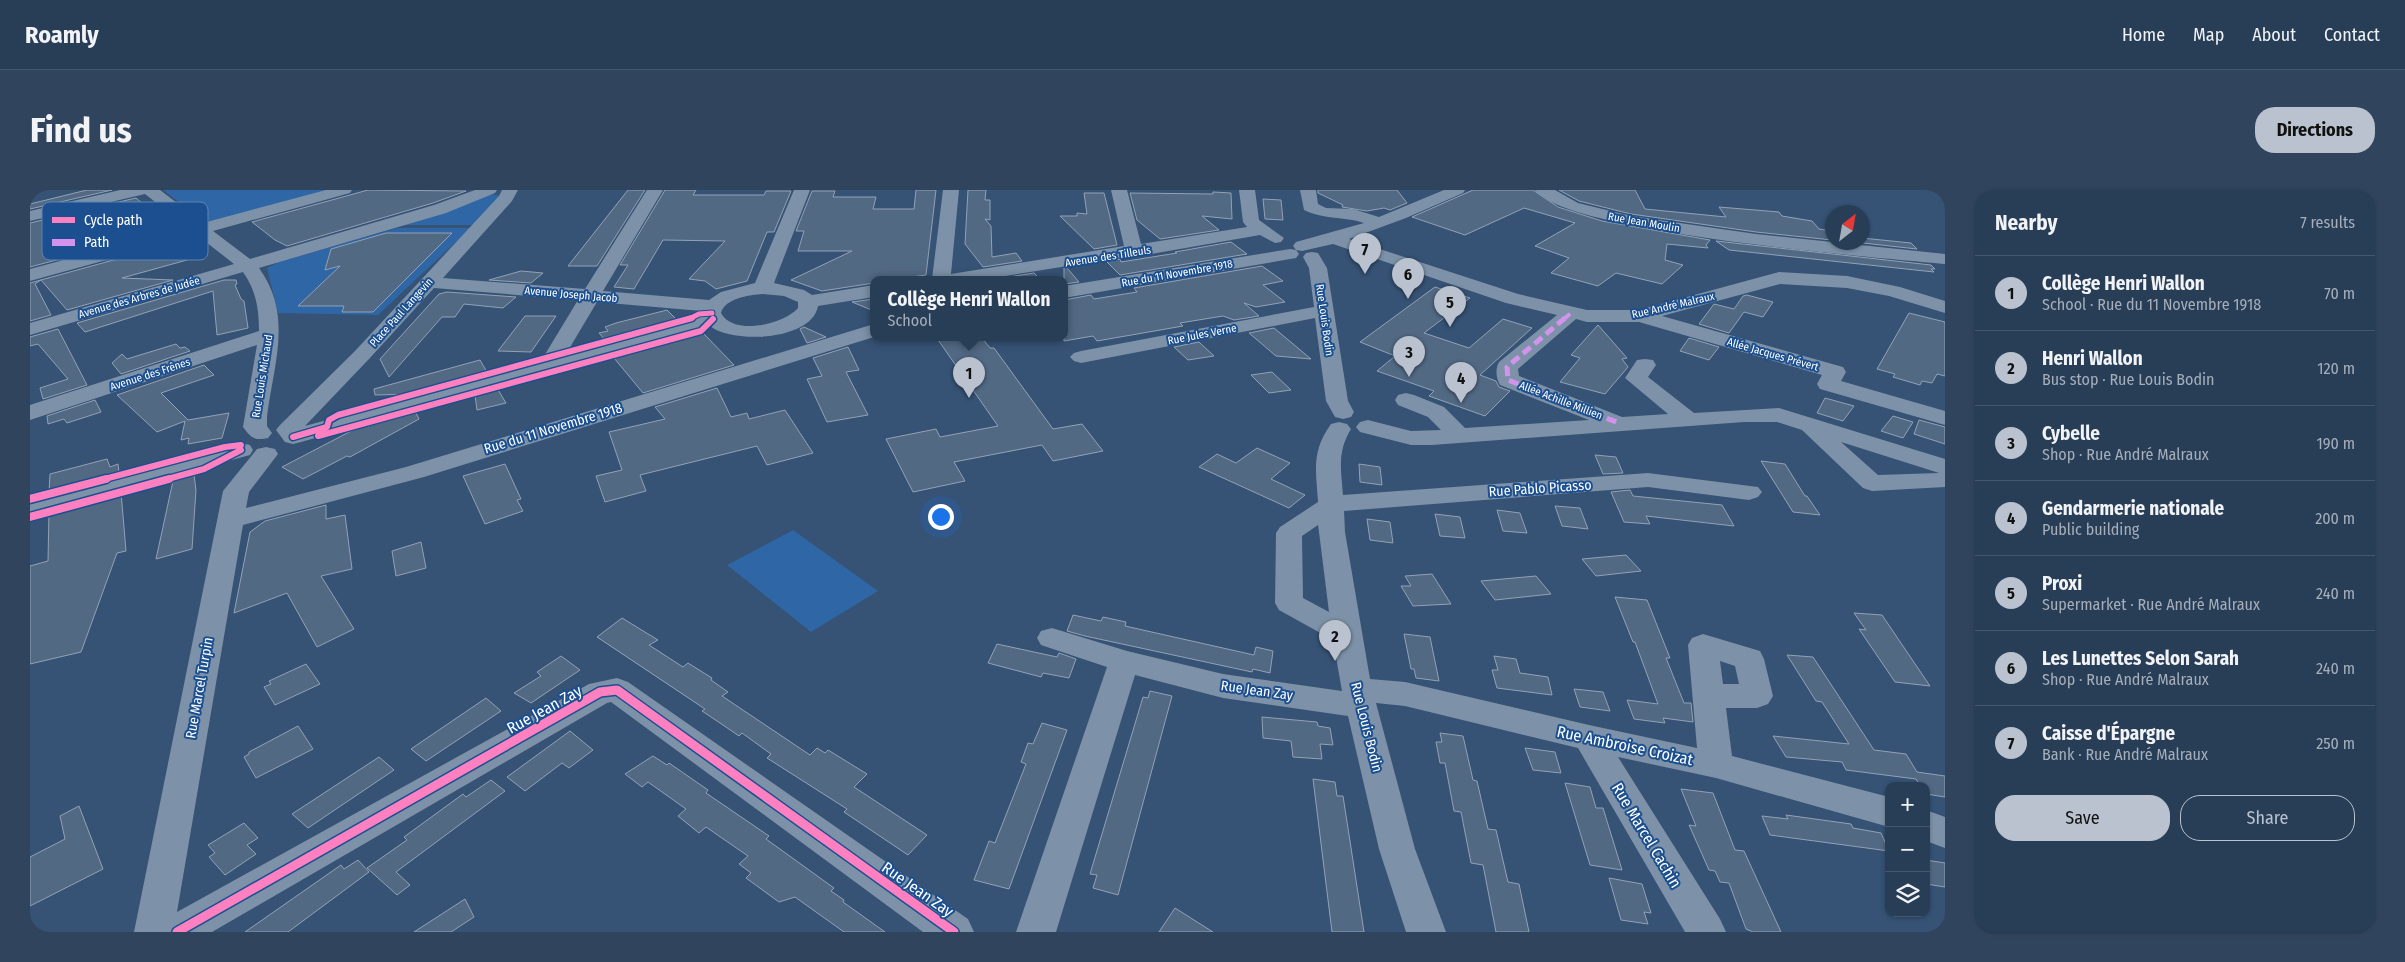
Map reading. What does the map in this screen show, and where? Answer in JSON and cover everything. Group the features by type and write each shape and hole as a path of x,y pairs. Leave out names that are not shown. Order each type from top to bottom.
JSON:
{"street":[{"path":"89,202 140,190"},
{"name":"Rue Louis Michaud","path":"150,190 165,202"},
{"path":"208,227 344,190"},
{"path":"248,266 440,209 489,190"},
{"name":"Place Paul Langevin","path":"290,434 427,282 506,198 510,190"},
{"path":"549,365 655,190"},
{"path":"763,288 802,190"},
{"path":"941,276 951,190"},
{"path":"1119,190 1134,252"},
{"path":"1247,190 1251,222 1262,230 1316,248 1457,190"},
{"path":"1308,190 1310,207 1318,211 1353,214 1378,222"},
{"name":"Rue Jean Moulin","path":"1543,190 1572,206 1606,215 1750,238 1945,260"},
{"name":"Avenue des Tilleuls","path":"973,276 1134,252 1262,230"},
{"name":"Rue Louis Michaud","path":"208,236 248,266 264,292 270,322 270,334 256,411 256,445"},
{"name":"Rue André Malraux","path":"1316,248 1374,254 1513,299 1587,316 1640,316 1779,278 1847,282 1893,291 1945,307"},
{"name":"Rue du 11 Novembre 1918","path":"1068,291 1316,248"},
{"name":"Rue Louis Bodin","path":"1316,248 1336,401 1341,420 1328,455 1332,532 1347,635 1397,849 1426,932"},
{"path":"30,275 85,260"},
{"name":"Avenue des Arbres de Judée","path":"30,329 248,266"},
{"name":"Avenue Joseph Jacob","path":"427,282 590,296 714,313"},
{"path":"30,507 256,445 282,448 290,434 549,365 714,313 733,294 763,288 791,291 801,296 807,302 808,309 803,316 794,322 772,329 748,331 732,329 721,325 714,313"},
{"path":"807,302 870,292"},
{"name":"Rue Jules Verne","path":"1081,356 1323,311"},
{"name":"Allée Achille Millien","path":"1571,313 1507,367 1508,380 1620,423"},
{"name":"Allée Jacques Prévert","path":"1640,316 1834,372 1828,384 1945,418"},
{"name":"Rue du 11 Novembre 1918","path":"230,520 415,472 870,331"},
{"name":"Avenue des Frênes","path":"30,413 270,334"},
{"path":"1645,365 1636,378 1689,420"},
{"path":"1406,400 1436,412 1458,436"},
{"path":"1341,420 1355,413 1364,418 1368,427 1411,438 1689,420 1753,414 1779,415 1945,467"},
{"path":"1806,423 1872,482 1945,480"},
{"name":"Rue Marcel Turpin","path":"154,932 236,490 256,445"},
{"name":"Rue Pablo Picasso","path":"1331,505 1349,502 1648,480 1749,492"},
{"path":"1331,505 1288,532 1289,602 1347,635"},
{"name":"Rue Jean Zay","path":"1052,638 1124,662 1223,686 1360,697"},
{"path":"1036,932 1124,662"},
{"name":"Rue Jean Zay","path":"176,932 600,692 617,690 954,932"},
{"name":"Rue Ambroise Croizat","path":"1360,697 1406,694 1589,738 1716,765 1885,811"},
{"path":"1708,696 1716,765"},
{"name":"Rue Marcel Cachin","path":"1589,738 1706,932"},
{"path":"1930,827 1945,833"}],"shaded area":[{"path":"163,190 336,190 220,221 208,221 208,202 179,202"},
{"path":"491,194 501,196 474,225 405,225"},
{"path":"397,228 471,228 378,315 278,313 267,268 279,262"},
{"path":"793,530 878,591 811,632 727,565"}],"building":[{"path":"87,190 112,190 60,202 42,202 42,206 30,209 30,204"},
{"path":"368,190 466,191 433,203 287,246 275,240 252,222"},
{"path":"628,190 645,190 597,266 568,266"},
{"path":"665,190 696,190 693,195 764,195 766,191 791,191 774,232 767,232 747,281 716,289 705,281 689,279 725,241 663,240 634,289 614,287 628,265 620,265"},
{"path":"916,190 936,190 926,275 870,276 870,284 822,291 791,280 852,251 798,251 804,231 796,231 812,191 835,191 833,197 876,197 873,209 914,209"},
{"path":"968,190 986,190 985,200 990,200 990,220 985,219 991,226 992,257 1016,253 1022,261 983,267 965,244"},
{"path":"1318,190 1397,190 1407,203 1390,210 1384,208 1367,211 1342,207 1343,205 1318,193"},
{"path":"1473,190 1533,190 1558,207 1602,221 1710,240 1706,245 1708,248 1667,244 1665,260 1683,265 1662,284 1616,273 1598,286 1551,273 1569,258 1535,246 1575,223 1524,208 1465,235 1412,217"},
{"path":"1559,190 1635,190 1645,209 1726,217 1719,207 1779,212 1782,216 1812,221 1819,229 1825,230 1825,239 1756,232 1631,214 1579,201"},
{"path":"1213,192 1231,193 1232,219 1202,216 1219,230 1160,239 1137,220 1130,193 1213,194"},
{"path":"1084,193 1104,193 1117,245 1094,249 1060,216 1077,216 1077,213 1087,214"},
{"path":"136,198 141,202 119,202"},
{"path":"1263,199 1281,200 1283,220 1265,219"},
{"path":"42,220 42,260 56,260 30,267 30,223"},
{"path":"386,233 452,233 373,312 342,312 344,306 298,306 340,266 325,270 331,249"},
{"path":"1870,239 1911,243 1917,249 1870,244"},
{"path":"1716,241 1931,265 1935,269 1931,269 1934,272 1729,250"},
{"path":"1231,242 1247,254 1120,275 1107,262 1120,259 1121,262 1177,253 1175,252"},
{"path":"113,260 187,260 122,278 173,280 67,310 41,280 35,284 51,315 30,321 30,283"},
{"path":"1262,266 1283,281 1263,285 1285,302 1256,307 1244,303 1259,316 1234,320 1223,316 1180,323 1183,326 1097,341 1093,336 1068,340 1068,299 1091,295 1094,299 1137,292 1134,288"},
{"path":"1064,268 1067,268 1079,282 1068,283 1068,276 1064,276"},
{"path":"521,271 543,273 531,283 489,280"},
{"path":"1034,273 1037,276 1015,276"},
{"path":"224,280 236,280 237,284 235,285 241,299 244,301 248,328 217,335 213,291 85,332 77,323"},
{"path":"1435,287 1470,298 1424,333 1469,348 1503,319 1532,328 1480,375 1496,381 1499,387 1510,391 1485,416 1429,396 1434,391 1377,371 1395,356 1360,342"},
{"path":"447,292 516,297 503,308 464,304 455,317 442,317 389,377 380,359 439,294"},
{"path":"1747,295 1773,302 1763,317 1744,312 1729,333 1699,324 1714,304 1734,309 1743,296"},
{"path":"870,300 870,309 852,302"},
{"path":"667,310 678,321 606,341 599,333 608,331 605,327 616,323"},
{"path":"1909,313 1945,322 1945,376 1937,374 1932,383 1922,381 1920,385 1893,377 1895,374 1877,369"},
{"path":"525,316 556,316 531,352 498,351"},
{"path":"1598,325 1627,358 1622,359 1628,367 1605,394 1560,382 1580,358 1571,355"},
{"path":"804,327 826,337 807,343 800,329"},
{"path":"1274,328 1311,359 1276,356 1249,333"},
{"path":"58,329 87,385 43,399 40,388 68,379 38,344 30,346 30,337"},
{"path":"703,333 734,365 643,393 614,358 627,354 619,354 689,334 691,336"},
{"path":"1689,338 1719,347 1709,360 1680,351"},
{"path":"939,341 984,341 990,348 994,348 1053,429 1082,424 1103,451 1053,461 1042,445 954,462 965,481 913,492 886,439 936,429 940,437 998,426"},
{"path":"1199,342 1214,356 1188,360 1174,347"},
{"path":"176,344 180,348 185,347 190,351 121,374 112,363 122,354 127,359"},
{"path":"848,347 859,370 846,372 868,415 827,422 807,379 822,376 813,358"},
{"path":"480,360 488,374 413,394 375,395 374,389"},
{"path":"204,365 214,375 161,393 188,420 229,413 222,438 188,444 189,438 181,440 185,421 157,432 117,395"},
{"path":"1272,372 1291,390 1269,393 1251,375"},
{"path":"497,388 506,403 477,410 475,395"},
{"path":"717,388 731,417 747,413 749,419 785,410 813,453 767,465 757,446 640,475 646,491 605,502 596,476 622,470 609,432 665,419 655,407"},
{"path":"1825,398 1854,406 1843,421 1817,413"},
{"path":"95,400 101,412 67,423 64,419 48,424 47,416"},
{"path":"416,413 419,419 350,457 347,456 303,479 282,467 353,430"},
{"path":"1893,416 1913,422 1903,438 1881,431"},
{"path":"1919,420 1945,427 1945,444 1914,434"},
{"path":"1257,448 1290,463 1271,479 1305,495 1289,508 1199,467 1217,454 1236,463"},
{"path":"1595,455 1616,457 1623,473 1603,474"},
{"path":"107,459 110,467 118,464 119,473 49,492 50,474"},
{"path":"1761,461 1785,464 1805,496 1807,496 1820,515 1793,512"},
{"path":"505,464 521,499 517,500 523,511 485,524 463,476"},
{"path":"1359,464 1380,467 1382,485 1360,482"},
{"path":"194,475 196,490 192,549 156,559 173,481"},
{"path":"1630,490 1633,496 1722,505 1734,526 1646,516 1650,524 1624,522 1611,492"},
{"path":"121,492 126,551 117,553 81,652 30,664 30,566 48,561 49,512"},
{"path":"326,505 326,519 345,515 352,569 321,576 354,629 317,647 287,593 234,613 250,532 265,521"},
{"path":"1555,506 1580,508 1588,529 1562,526"},
{"path":"1497,510 1520,513 1527,533 1503,531"},
{"path":"1435,514 1460,517 1465,538 1440,536"},
{"path":"1367,519 1390,522 1393,543 1370,540"},
{"path":"421,542 426,568 396,576 392,551"},
{"path":"1626,555 1641,571 1596,576 1582,559"},
{"path":"1432,574 1451,604 1413,606 1401,586 1411,586 1405,576"},
{"path":"1536,576 1551,594 1495,600 1481,581"},
{"path":"1615,597 1647,600 1670,658 1666,658 1684,703 1691,703 1693,722 1663,718 1665,723 1634,719 1627,700 1658,704 1635,642 1633,642"},
{"path":"1854,613 1882,615 1930,686 1895,682 1859,629 1866,630"},
{"path":"1073,615 1101,621 1103,617 1126,622 1125,626 1254,655 1256,647 1273,651 1270,673 1253,669 1252,672 1067,631"},
{"path":"622,618 658,640 649,645 683,667 688,663 712,678 711,680 728,692 722,696 810,755 817,748 825,753 828,750 867,774 854,787 927,835 908,855 844,812 847,809 767,758 771,754 742,733 739,736 702,711 705,709 597,637"},
{"path":"1404,634 1430,637 1439,681 1416,678 1414,669 1411,669"},
{"path":"997,644 1057,657 1059,653 1076,659 1069,678 1043,673 1041,677 988,663"},
{"path":"1787,655 1813,657 1874,750 1906,754 1917,772 1945,776 1945,797 1930,795 1930,782 1918,782 1916,779 1846,770 1842,762 1786,757 1773,736 1849,744 1822,702 1816,701"},
{"path":"561,656 580,670 531,703 514,693 541,676 537,672"},
{"path":"1494,656 1516,659 1520,673 1548,677 1552,695 1497,688 1492,670 1498,670"},
{"path":"306,664 320,684 275,705 264,687 271,684 269,681"},
{"path":"1574,689 1603,692 1610,711 1580,707"},
{"path":"1150,691 1172,696 1118,895 1093,888 1097,875 1090,874 1143,697 1148,698"},
{"path":"486,698 501,711 426,761 411,749"},
{"path":"1262,717 1317,722 1318,726 1330,728 1333,745 1320,744 1322,759 1293,757 1291,741 1263,738"},
{"path":"1042,723 1067,730 1009,889 974,880 989,841 995,843 1026,764 1021,762 1028,743 1033,744"},
{"path":"298,726 313,749 256,778 244,757 249,752"},
{"path":"570,731 593,750 569,768 562,763 525,791 507,777"},
{"path":"1440,733 1463,736 1473,780 1477,781 1488,829 1496,830 1508,882 1519,884 1529,932 1496,932 1483,865 1471,863 1461,812 1454,811 1445,763 1440,763 1436,742 1442,742"},
{"path":"1525,748 1555,752 1561,773 1533,770"},
{"path":"653,756 667,765 669,763 708,790 706,793 769,836 766,839 834,888 831,891 844,900 843,902 885,932 844,932 795,897 779,902 746,878 751,873 739,864 748,856 706,827 699,833 678,816 686,809 648,782 642,787 625,774"},
{"path":"379,757 394,770 308,828 292,814"},
{"path":"1313,779 1335,782 1337,796 1343,796 1364,932 1332,932"},
{"path":"491,780 505,791 396,872 410,885 397,895 367,868 407,840 404,837 463,794 466,797"},
{"path":"1565,783 1590,787 1596,808 1603,808 1622,870 1590,865"},
{"path":"1681,789 1713,793 1735,850 1744,851 1781,932 1753,932 1746,929 1729,883 1720,882 1715,871 1709,870 1689,825 1696,826"},
{"path":"79,806 103,869 30,906 30,857 65,839 60,816"},
{"path":"1786,815 1851,824 1853,828 1881,833 1885,842 1885,850 1770,835 1762,816 1788,819"},
{"path":"244,823 258,838 247,845 256,854 225,875 209,857 215,853 208,845"},
{"path":"358,860 369,872 288,932 245,932 341,865 344,869"},
{"path":"1930,861 1945,863 1945,887 1930,885"},
{"path":"1609,878 1642,884 1651,913 1644,912 1648,924 1621,920"},
{"path":"465,899 474,917 451,932 414,932"},
{"path":"1175,908 1213,932 1159,932"}],"marked path":[{"path":"1571,313 1507,367 1508,380 1619,423"}],"cycle path":[{"path":"293,437 327,427 329,420 338,415 688,320 699,314 712,313"},
{"path":"318,436 701,331 713,319"},
{"path":"30,499 225,447 241,445"},
{"path":"30,517 204,469 241,450"},
{"path":"177,932 600,692 617,690 954,932"}],"place":[{"name":"Caisse d'Épargne","path":"1365,274"},
{"name":"Les Lunettes Selon Sarah","path":"1408,299"},
{"name":"Proxi","path":"1450,327"},
{"name":"Cybelle","path":"1409,377"},
{"name":"Collège Henri Wallon","path":"969,398"},
{"name":"Gendarmerie nationale","path":"1461,403"},
{"name":"Henri Wallon","path":"1335,661"}]}
